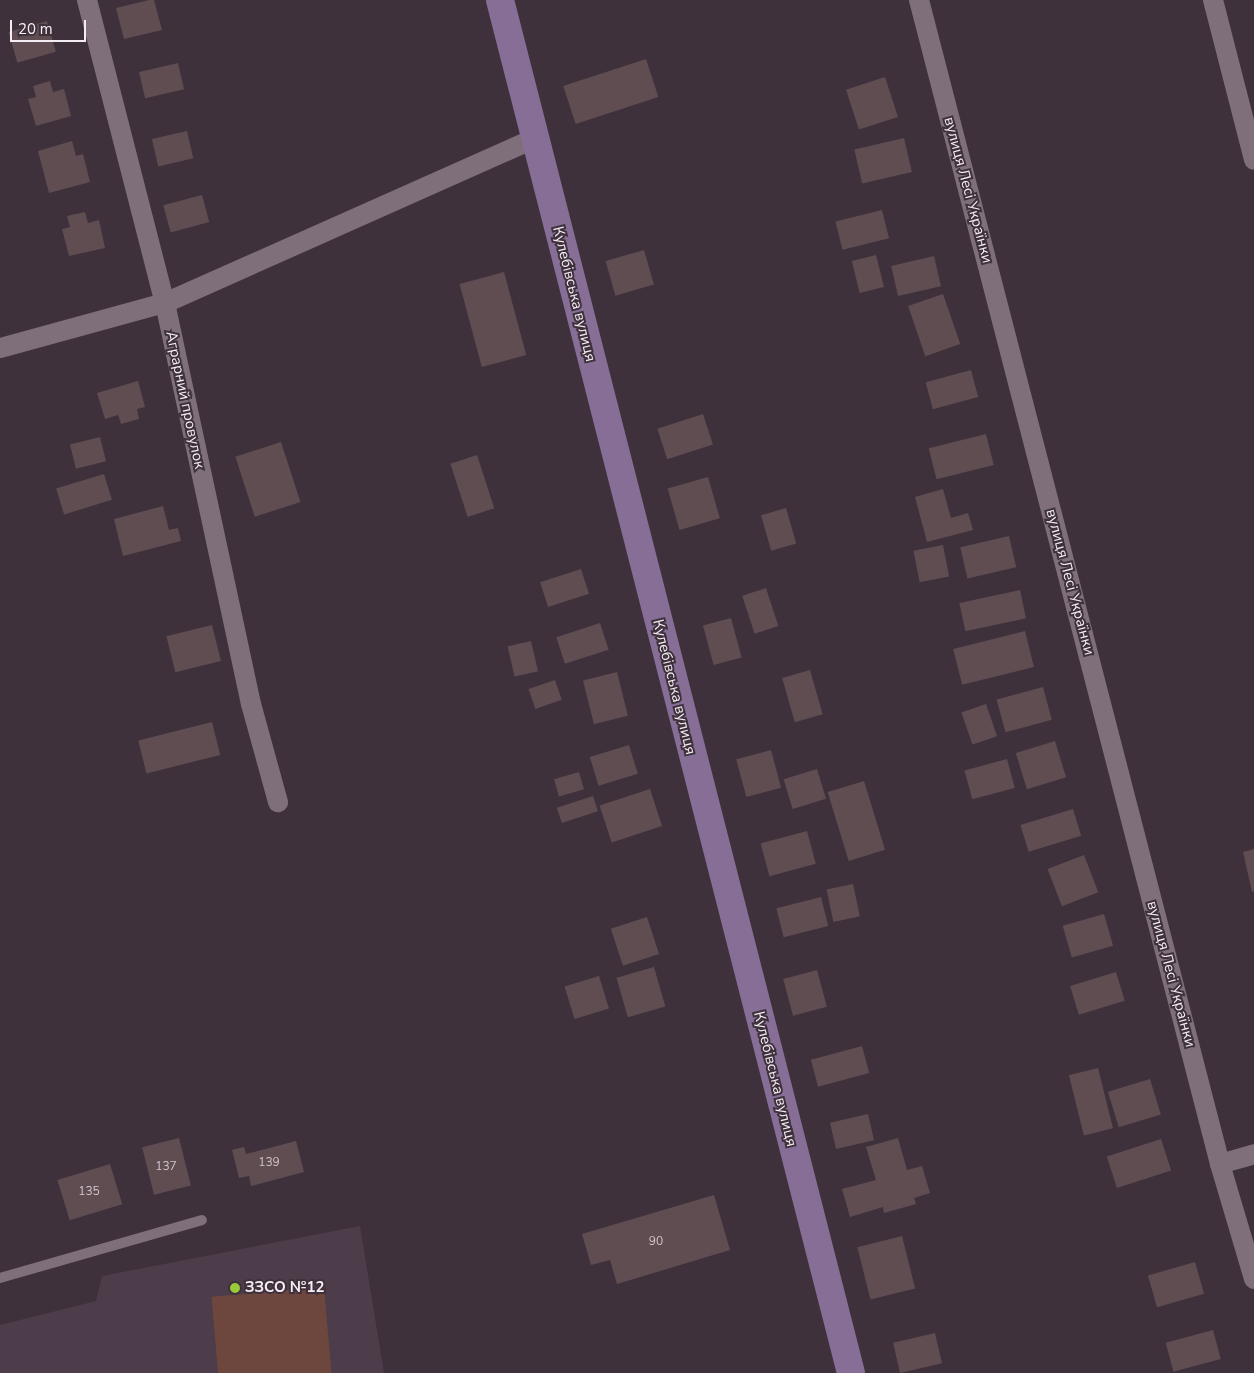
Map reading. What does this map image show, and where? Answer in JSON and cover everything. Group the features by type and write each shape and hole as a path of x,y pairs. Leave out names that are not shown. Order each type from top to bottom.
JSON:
{"street":[{"name":"Аграрний провулок","path":"87,0 165,303 251,704 278,802"},
{"name":"Кулебівська вулиця","path":"500,0 851,1373"},
{"name":"вулиця Лесі Українки","path":"919,0 1220,1164 1254,1279"},
{"path":"1213,0 1254,160"},
{"path":"0,348 165,303 534,138"},
{"path":"1220,1164 1254,1154"}],"lane":[{"path":"0,1278 202,1220"}],"shaded area":[{"name":"ЗЗСО №12","path":"360,1226 384,1373 0,1373 0,1325 96,1301 102,1276"},
{"path":"324,1287 331,1373 218,1373 211,1297"}],"building":[{"path":"154,0 162,30 124,39 116,8"},
{"path":"47,21 56,52 17,63 9,32"},
{"path":"646,59 658,97 576,124 563,86"},
{"path":"178,63 184,89 145,98 139,72"},
{"path":"885,77 898,117 859,130 846,90"},
{"path":"50,81 53,92 64,89 71,116 36,126 28,99 36,97 33,86"},
{"path":"187,131 193,158 158,166 152,139"},
{"path":"904,138 912,172 862,184 854,149"},
{"path":"72,141 76,156 83,154 90,182 49,193 38,151"},
{"path":"202,195 209,222 171,232 163,205"},
{"path":"882,210 889,238 842,250 835,222"},
{"path":"85,212 88,223 99,220 105,248 69,256 62,229 70,227 67,216"},
{"path":"644,250 654,285 615,296 606,261"},
{"path":"876,255 884,287 860,293 852,261"},
{"path":"934,256 941,286 898,296 891,266"},
{"path":"504,272 526,355 482,367 460,284"},
{"path":"943,294 960,344 925,356 908,306"},
{"path":"971,370 978,397 933,409 926,382"},
{"path":"138,381 145,407 137,409 139,419 121,424 118,415 105,419 97,393"},
{"path":"703,414 713,444 667,459 657,429"},
{"path":"986,434 994,465 936,479 929,448"},
{"path":"100,437 106,461 76,469 70,444"},
{"path":"281,442 300,502 255,517 235,457"},
{"path":"477,455 494,508 468,517 450,464"},
{"path":"104,474 112,500 64,514 56,489"},
{"path":"708,477 720,518 679,530 668,489"},
{"path":"943,489 951,518 968,513 973,530 927,542 915,497"},
{"path":"163,506 169,530 178,528 181,541 123,556 114,519"},
{"path":"786,508 796,544 771,551 761,515"},
{"path":"1009,536 1016,567 967,578 960,547"},
{"path":"943,545 949,576 920,582 914,551"},
{"path":"581,569 589,594 548,607 540,582"},
{"path":"766,588 778,626 755,634 742,596"},
{"path":"1020,590 1026,618 965,631 959,603"},
{"path":"731,618 742,658 714,665 703,626"},
{"path":"600,623 609,650 565,664 556,637"},
{"path":"212,625 221,661 175,672 166,636"},
{"path":"1025,631 1034,667 962,685 953,649"},
{"path":"531,641 538,671 515,677 508,646"},
{"path":"810,670 823,714 795,722 782,678"},
{"path":"617,672 628,716 594,724 583,680"},
{"path":"555,680 562,700 535,709 529,689"},
{"path":"1043,687 1052,720 1005,732 997,699"},
{"path":"986,704 997,736 972,745 961,712"},
{"path":"212,722 220,755 146,773 138,740"},
{"path":"1055,741 1066,777 1027,789 1016,753"},
{"path":"629,745 638,774 599,786 590,757"},
{"path":"771,750 781,788 746,797 736,759"},
{"path":"1007,759 1015,788 972,799 964,770"},
{"path":"817,769 826,799 793,809 784,779"},
{"path":"579,772 584,789 559,796 554,779"},
{"path":"864,781 885,850 849,861 828,792"},
{"path":"650,789 662,826 612,842 600,805"},
{"path":"593,796 598,811 562,823 557,808"},
{"path":"1073,809 1081,836 1029,852 1020,825"},
{"path":"807,831 816,864 769,876 761,843"},
{"path":"1254,849 1254,891 1252,892 1243,852"},
{"path":"1084,855 1098,892 1062,906 1048,869"},
{"path":"853,884 860,916 833,922 827,890"},
{"path":"821,897 828,926 784,937 776,908"},
{"path":"1104,914 1113,946 1072,958 1063,926"},
{"path":"647,917 659,954 623,966 611,929"},
{"path":"654,967 665,1006 628,1017 617,978"},
{"path":"817,970 827,1007 793,1016 783,979"},
{"path":"1116,972 1125,1001 1079,1015 1070,986"},
{"path":"599,976 609,1009 575,1019 565,987"},
{"path":"862,1046 869,1073 818,1087 811,1060"},
{"path":"1098,1068 1113,1128 1084,1135 1069,1075"},
{"path":"1150,1079 1161,1114 1119,1127 1108,1092"},
{"path":"868,1114 874,1140 836,1149 830,1123"},
{"path":"179,1138 191,1186 154,1195 142,1147"},
{"path":"898,1138 907,1170 922,1166 930,1193 914,1198 916,1204 884,1213 883,1207 850,1217 842,1189 876,1180 866,1147"},
{"path":"1161,1139 1171,1170 1117,1188 1107,1157"},
{"path":"296,1141 304,1172 251,1186 249,1176 239,1178 232,1150 244,1147 246,1154"},
{"path":"110,1164 122,1204 70,1220 57,1180"},
{"path":"714,1195 730,1250 617,1284 610,1260 591,1265 582,1234"},
{"path":"902,1236 915,1288 870,1300 857,1247"},
{"path":"1195,1262 1204,1294 1157,1307 1148,1276"},
{"path":"1213,1330 1221,1359 1173,1372 1166,1343"},
{"path":"935,1333 942,1363 900,1373 893,1343"}],"place":[{"name":"ЗЗСО №12","path":"235,1288"}]}
